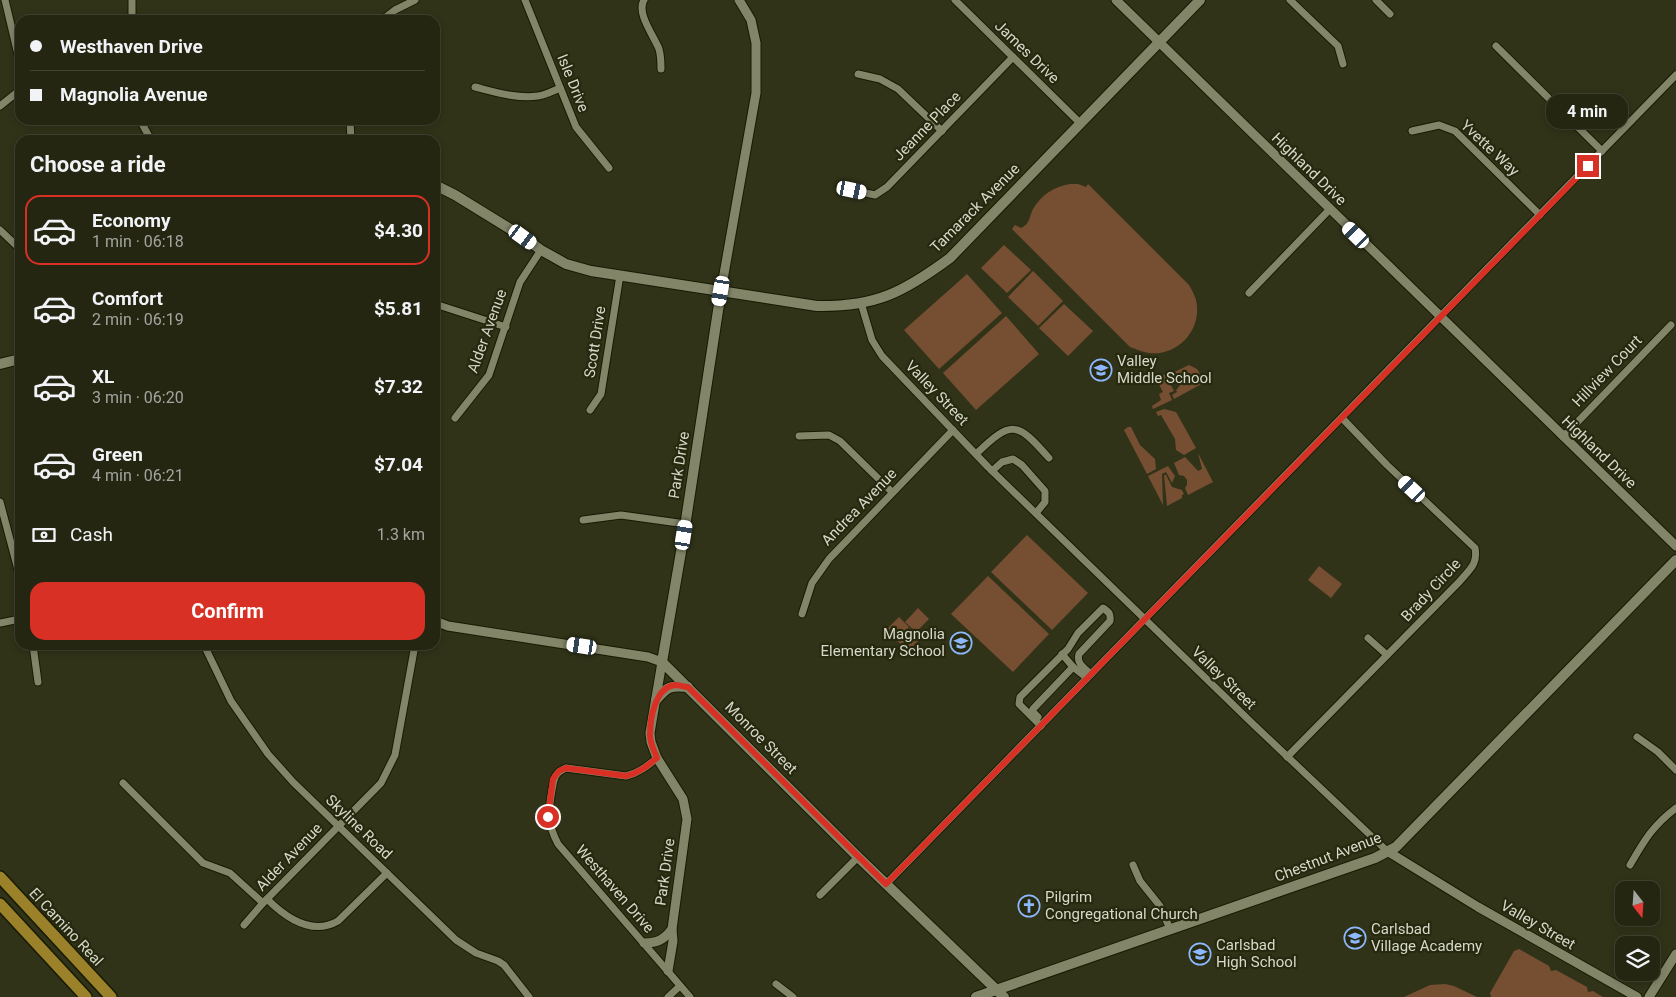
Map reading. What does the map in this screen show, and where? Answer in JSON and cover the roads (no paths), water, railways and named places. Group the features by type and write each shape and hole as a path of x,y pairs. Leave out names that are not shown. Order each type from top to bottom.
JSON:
{"main road":[{"name":"Tamarack Avenue","path":"440,188 566,264 591,271 818,306 838,306 882,298 919,281 950,258 1200,0"},
{"name":"Park Drive","path":"662,662 686,524 721,291"},
{"path":"0,364 15,360"},
{"name":"Chestnut Avenue","path":"976,997 1000,993 1170,928 1375,858 1396,847 1676,560"},
{"name":"Monroe Street","path":"662,662 858,857 1000,993"},
{"path":"656,700 664,690 674,685 688,687"},
{"name":"El Camino Real","path":"0,877 111,997"},
{"path":"0,904 86,997"}],"street":[{"path":"5,0 15,42"},
{"path":"132,0 132,15"},
{"path":"388,15 415,0"},
{"name":"Isle Drive","path":"525,0 576,127 609,168"},
{"path":"644,0 641,11 658,47 661,57 661,69"},
{"name":"Park Drive","path":"721,291 756,93 756,43 751,20 739,0"},
{"name":"James Drive","path":"955,0 1080,123"},
{"name":"Highland Drive","path":"1116,0 1676,546"},
{"path":"1290,0 1338,46 1343,64"},
{"path":"1376,0 1390,14"},
{"path":"1496,46 1602,150"},
{"name":"Jeanne Place","path":"852,190 875,195 887,187 1013,57"},
{"path":"858,74 880,79 898,89 942,130"},
{"path":"886,884 1676,75"},
{"path":"474,87 526,97 540,96 560,88"},
{"path":"0,106 15,94"},
{"name":"Yvette Way","path":"1412,131 1439,125 1455,131 1540,215"},
{"path":"1249,293 1330,209"},
{"path":"0,230 15,244"},
{"name":"Alder Avenue","path":"456,418 489,375 520,282 541,250"},
{"name":"Scott Drive","path":"590,410 601,394 620,275"},
{"name":"Valley Street","path":"861,303 872,340 882,356 992,471 1287,757 1387,851 1478,906 1637,997"},
{"path":"440,306 506,327"},
{"name":"Hillview Court","path":"1563,437 1671,325"},
{"name":"Brady Circle","path":"1287,757 1473,566 1476,558 1475,548 1387,465 1342,418"},
{"path":"976,454 998,434 1007,429 1015,429 1024,432 1034,440 1049,458"},
{"name":"Andrea Avenue","path":"802,614 812,583 829,558 953,430"},
{"path":"799,436 829,435 840,441 892,492"},
{"path":"992,471 1002,462 1013,459 1022,465 1045,491 1045,502 1036,514"},
{"path":"0,502 15,558"},
{"path":"583,520 621,515 686,524"},
{"path":"1042,724 1019,704 1020,698 1068,649 1078,632 1103,608 1109,612 1110,621 1079,654 1078,658 1089,676"},
{"path":"0,623 15,620"},
{"name":"Monroe Street","path":"440,623 448,626 549,640 648,657 662,662"},
{"path":"1368,638 1387,656"},
{"path":"34,650 38,682"},
{"name":"Skyline Road","path":"206,650 231,701 268,754 293,782 456,940 476,953 504,965 529,997"},
{"name":"Alder Avenue","path":"244,925 380,782 395,755 414,650"},
{"path":"1062,654 1073,667 1089,676"},
{"name":"Park Drive","path":"662,662 650,733 651,742 657,758 683,799 687,819 668,971"},
{"path":"1042,724 1032,711 1073,667"},
{"path":"1637,737 1658,752 1676,770"},
{"name":"Westhaven Drive","path":"657,758 645,768 626,776 566,768 559,771 553,779 548,817 552,834 558,844 690,997"},
{"path":"123,783 203,862 230,873 265,901 294,920 315,927 329,927 338,922 387,874"},
{"path":"1630,864 1647,836 1676,808"},
{"path":"820,895 858,857"},
{"path":"1133,865 1140,881 1160,906 1170,928"},
{"path":"644,943 661,941 672,929"},
{"path":"1649,997 1676,954"},
{"path":"776,984 793,997"},
{"path":"668,997 680,986"}],"place":[{"name":"Valley Middle School","path":"1101,370"},
{"name":"Magnolia Elementary School","path":"961,643"},
{"name":"Pilgrim Congregational Church","path":"1029,906"},
{"name":"Carlsbad Village Academy","path":"1355,938"},
{"name":"Carlsbad High School","path":"1200,954"}]}
